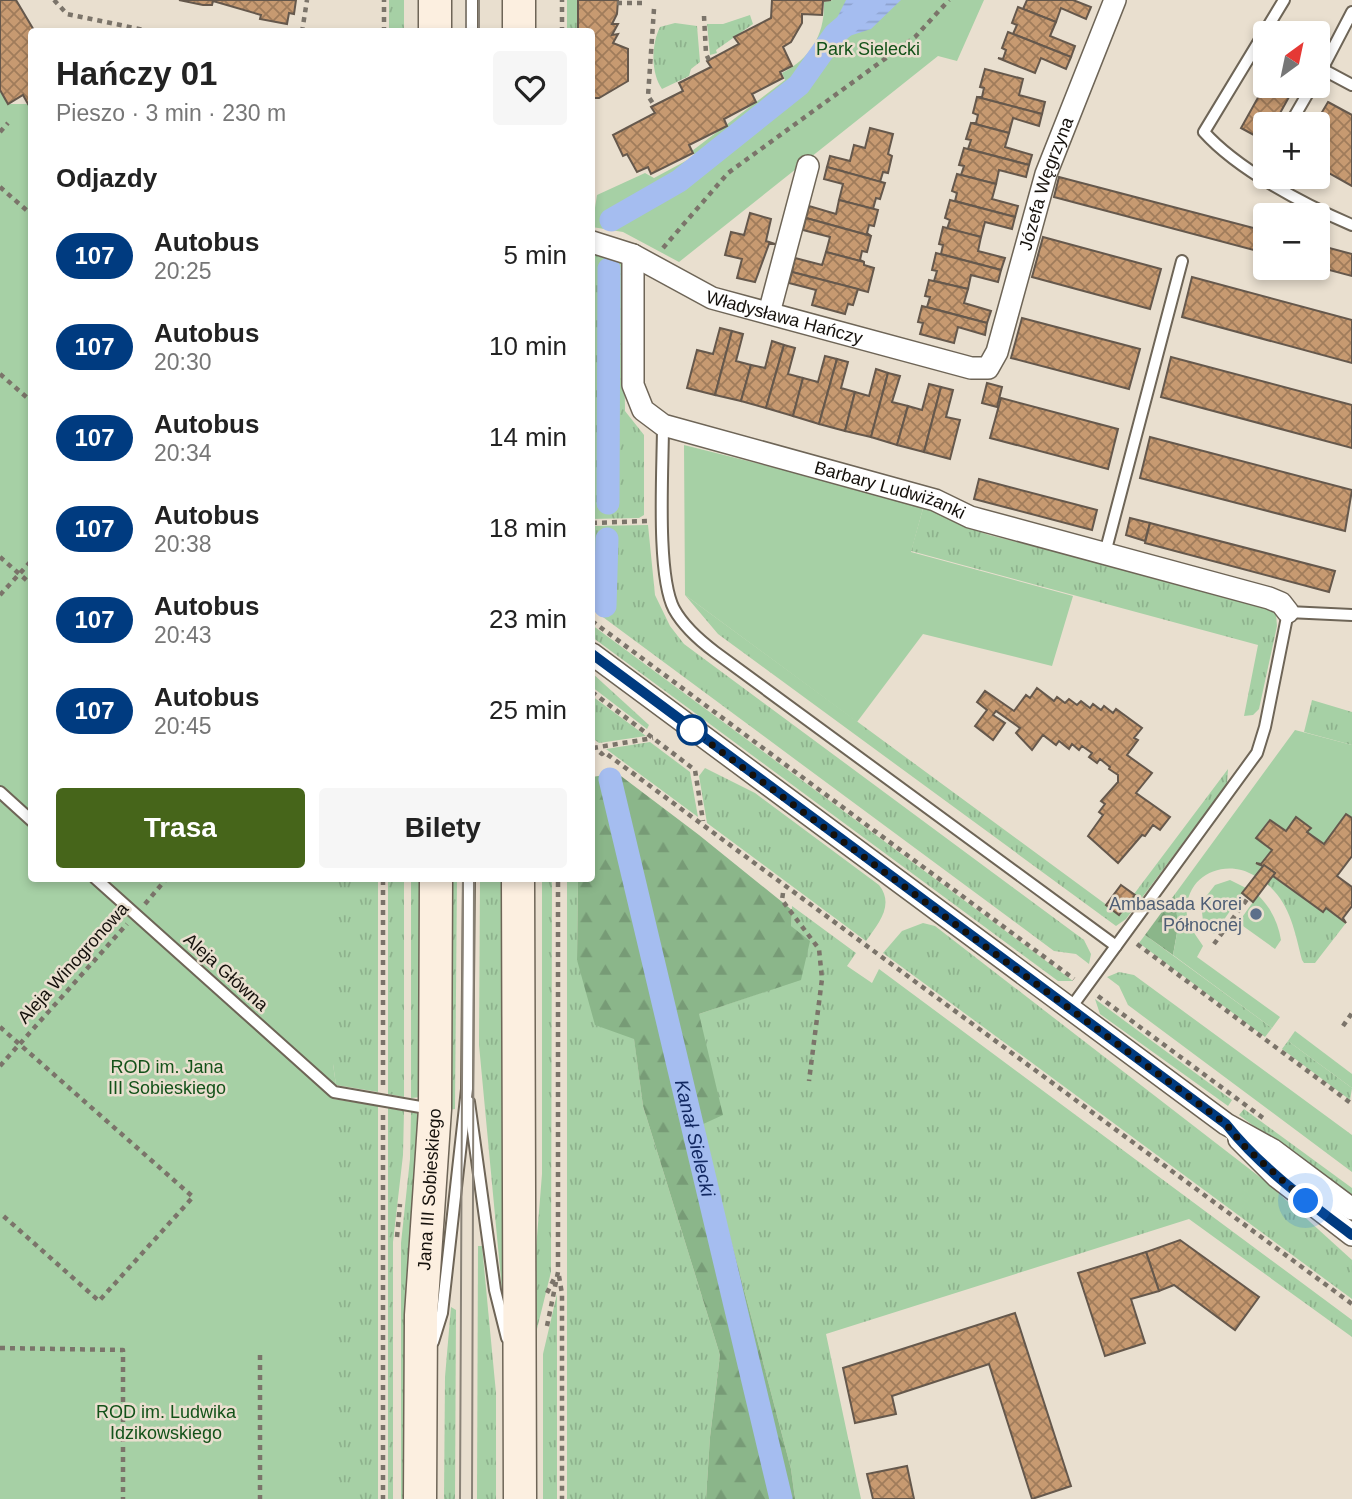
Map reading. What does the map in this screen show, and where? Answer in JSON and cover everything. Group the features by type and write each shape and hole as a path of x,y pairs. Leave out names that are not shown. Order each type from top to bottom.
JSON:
{"main road":[{"path":"435,0 435,28"},
{"path":"519,0 519,28"},
{"name":"Jana III Sobieskiego","path":"420,1499 422,1278 435,1110 436,882"},
{"path":"518,882 520,1499"}],"street":[{"name":"Józefa Węgrzyna","path":"988,368 998,352 1046,174 1115,0"},
{"path":"769,313 808,166"},
{"name":"Władysława Hańczy","path":"595,243 640,259 704,296 971,368 988,368"},
{"path":"640,259 633,385 643,410 663,425"},
{"name":"Barbary Ludwiżanki","path":"663,425 934,500 970,517 1269,598 1281,603 1288,612"},
{"path":"595,656 1226,1124 1273,1150 1352,1209"},
{"path":"1226,1124 1266,1167 1352,1235"}],"lane":[{"path":"472,0 472,28"},
{"path":"1253,166 1218,147 1204,132 1284,0"},
{"path":"1330,54 1352,12"},
{"path":"1330,77 1352,85"},
{"path":"1293,189 1352,225"},
{"path":"1105,552 1182,261"},
{"path":"663,425 668,590 681,619 702,642 1116,946"},
{"path":"1070,1009 1257,753 1265,727 1288,612 1352,615"},
{"path":"0,792 28,817"},
{"name":"Aleja Główna","path":"99,882 334,1092 383,1100"},
{"path":"420,1388 442,1313 467,1088 469,882"},
{"path":"467,1088 495,1290 520,1389"},
{"path":"383,1100 435,1110"}],"path":[{"path":"54,0 67,14 135,28"},
{"path":"303,28 307,0"},
{"path":"384,0 384,28"},
{"path":"562,0 562,28"},
{"path":"640,259 685,225 708,192 728,173 915,37 948,0"},
{"path":"617,3 646,3"},
{"path":"654,9 648,96 654,105"},
{"path":"704,16 706,54 709,60"},
{"path":"111,28 112,23"},
{"path":"0,132 8,123"},
{"path":"0,187 28,212"},
{"path":"0,374 28,398"},
{"path":"595,523 664,520"},
{"path":"0,557 28,582"},
{"path":"0,595 28,564"},
{"path":"595,623 1077,980"},
{"path":"595,694 695,770 703,821"},
{"path":"595,747 654,737"},
{"path":"595,749 601,754 604,752 1352,1304"},
{"name":"Aleja Winogronowa","path":"0,1066 164,882"},
{"path":"383,882 383,1499"},
{"path":"545,1332 553,1307 558,1272 558,882"},
{"path":"783,893 782,900 819,949 822,979 809,1081"},
{"path":"1214,944 1248,898"},
{"path":"1124,934 1352,1104"},
{"path":"1094,993 1273,1126"},
{"path":"1343,1026 1352,1013"},
{"path":"0,1027 193,1197 99,1301 0,1213"},
{"path":"558,1272 562,1294 562,1499"},
{"path":"0,1348 123,1350 122,1499"},
{"path":"260,1354 260,1499"}],"green space":[{"path":"389,0 404,0 404,28 389,28"},
{"path":"567,0 578,0 578,28 567,28"},
{"name":"Park Sielecki","path":"984,0 957,61 938,56 679,262 623,232 595,227 597,195 645,173 654,178 695,156 692,151 785,80 782,73 801,60 819,35 824,2"},
{"path":"750,15 753,24 716,50 717,53 710,55 707,24 723,24"},
{"path":"675,23 697,26 700,62 691,69 689,76 662,89 654,67 655,42 660,27"},
{"name":"ROD im. Jana III Sobieskiego","path":"0,90 8,104 28,104 28,882 333,882 333,1064 336,1085 333,1099 333,1499 0,1499"},
{"path":"595,252 623,263 625,411 644,435 644,515 639,518 595,519"},
{"path":"684,445 924,505 911,552 1073,596 1052,666 923,634 857,722 685,595"},
{"path":"924,505 956,523 989,535 1261,604 1276,614 1277,626 1259,709 1253,715 1244,716 1258,645 911,551"},
{"path":"648,525 655,595 670,626 684,644 1084,940 1091,954 1089,964 1076,954 1054,951 595,611 595,526"},
{"path":"685,595 1119,914 1228,769 1227,784 1126,919 1116,926 718,634"},
{"path":"595,627 1073,981 1058,981 595,639"},
{"path":"595,676 649,725 647,729 595,689"},
{"path":"595,698 646,736 599,743 595,740"},
{"path":"1312,700 1352,712 1352,745 1304,732"},
{"path":"1295,730 1352,745 1352,818 1346,814 1324,844 1307,832 1310,828 1297,817 1286,831 1269,820 1256,838 1272,850 1261,864 1257,863 1262,868 1255,876 1231,869 1208,874 1192,890 1188,902 1188,920 1203,946 1197,957 1280,1017 1272,1028 1173,955 1178,927 1175,894"},
{"path":"650,742 690,772 698,817 606,749"},
{"path":"705,768 755,793 879,885 884,892 885,907 880,921 866,941 707,823 699,776"},
{"path":"617,773 699,835 792,910 791,926 810,941 801,980 699,1014 723,1115 701,1125 791,1469 795,1499 706,1499 720,1355 643,1106 634,1039 595,1025 577,960 578,882 595,882 595,777"},
{"path":"1273,876 1322,912 1326,908 1346,923 1315,963 1304,963 1302,960 1286,909 1267,884"},
{"path":"1230,880 1246,888 1214,934 1203,921 1201,903 1215,885"},
{"path":"333,882 378,882 378,1092 336,1085 333,1064"},
{"path":"388,882 404,882 404,1097 388,1094"},
{"path":"411,882 423,882 421,1097 411,1098"},
{"path":"449,882 457,882 455,1109 448,1110"},
{"path":"480,882 505,882 506,1289 502,1290 479,1045"},
{"path":"542,882 552,882 551,1272 537,1329 536,1499 533,1499 534,1274 542,1174"},
{"path":"567,882 578,882 577,960 634,1038 643,1106 720,1355 706,1499 567,1499"},
{"path":"1175,894 1178,927 1173,955 1145,935"},
{"path":"1258,895 1270,910 1278,927 1281,940 1275,949 1243,926 1243,916"},
{"path":"792,906 856,953 847,966 872,983 879,969 1352,1320 1352,1337 1189,1219 826,1334 861,1499 795,1499 791,1469 701,1125 699,1014 801,979 791,926"},
{"path":"923,923 935,926 1265,1181 1352,1260 1352,1299 883,953 902,931"},
{"path":"1145,935 1272,1028 1265,1037 1139,943"},
{"path":"1119,972 1134,975 1352,1135 1352,1172 1128,1005 1119,986 1107,977"},
{"path":"1095,999 1232,1100 1228,1106 1100,1014"},
{"path":"1295,1031 1352,1074 1352,1088 1288,1041"},
{"path":"1288,1041 1352,1088 1350,1100 1282,1049"},
{"path":"333,1099 378,1106 378,1499 333,1499"},
{"path":"388,1108 404,1111 403,1155 393,1242 393,1499 388,1499"},
{"path":"1244,1109 1352,1188 1352,1199 1239,1115"},
{"path":"411,1112 419,1114 407,1499 401,1499 401,1243 410,1159"},
{"path":"478,1246 482,1246 496,1393 496,1499 477,1499"},
{"path":"557,1294 557,1499 543,1499 543,1354"},
{"path":"451,1307 456,1310 455,1499 444,1499 445,1377"}],"water":[{"path":"846,0 901,0 871,29 840,39 831,30"}],"building":[{"path":"0,0 16,0 33,28 28,28 28,104 23,95 8,104 0,90"},
{"path":"179,0 296,0 294,14 289,13 287,24 260,19 261,15 213,1 212,5 203,5"},
{"path":"578,0 618,0 617,14 612,24 618,24 612,35 618,34 613,43 628,49 628,81 599,98 595,98 595,28 578,28"},
{"path":"772,0 831,0 823,1 822,15 802,14 802,23 791,42 783,47 792,66 780,72 783,78 752,94 756,102 724,119 727,126 689,145 693,153 651,174 648,167 637,172 627,154 623,156 613,135 655,113 651,107 683,91 679,83 711,67 707,61 739,44 734,37 771,18"},
{"path":"1027,0 1073,0 1091,7 1086,19 1061,8 1056,22 1023,9"},
{"path":"1018,7 1056,22 1050,36 1075,46 1071,57 1013,34 1017,25 1012,23"},
{"path":"1008,32 1071,57 1066,69 1041,58 1035,73 998,58 1003,59 1006,50 1002,48"},
{"path":"985,69 1023,79 1019,95 1045,102 1042,114 977,97 982,97 984,88 980,87"},
{"path":"977,97 1042,114 1039,126 1013,118 1009,133 971,123 976,123 978,115 973,113"},
{"path":"1258,98 1288,98 1281,112 1253,112 1253,134 1241,128"},
{"path":"1328,102 1352,115 1352,186 1330,174 1330,112 1322,112"},
{"path":"971,123 1009,133 1005,147 1032,155 1029,165 968,149 971,140 966,139"},
{"path":"870,128 893,134 888,154 892,156 888,173 883,172 880,182 827,167 830,156 850,161 854,145 865,148"},
{"path":"964,148 1029,165 1026,177 999,170 996,184 961,175 964,166 959,165"},
{"path":"827,167 885,183 880,199 876,198 873,209 839,200 843,184 824,179"},
{"path":"957,174 996,184 992,199 1018,206 1015,217 955,201 957,193 952,191"},
{"path":"1059,177 1253,228 1253,250 1054,197"},
{"path":"839,200 878,210 874,226 869,225 867,233 871,236 806,218 809,206 836,214"},
{"path":"950,200 1015,217 1012,229 985,222 981,237 947,229 950,220 945,218"},
{"path":"750,213 771,219 766,241 775,244 769,244 755,282 737,278 742,259 725,255 731,232 744,235"},
{"path":"806,218 871,236 867,252 862,251 860,260 864,262 826,252 830,237 803,230"},
{"path":"943,227 981,237 978,251 1005,258 1001,270 941,254 943,245 939,244"},
{"path":"1043,237 1161,269 1150,309 1032,277"},
{"path":"1330,248 1352,254 1352,276 1330,270"},
{"path":"826,252 864,262 864,265 874,268 868,292 792,272 795,258 822,265"},
{"path":"936,253 1001,270 998,282 971,275 968,289 934,281 937,271 932,270"},
{"path":"792,272 858,289 853,305 848,304 845,314 812,305 816,290 789,283"},
{"path":"1192,277 1352,320 1352,363 1182,317"},
{"path":"929,280 968,289 964,303 991,311 987,323 927,307 930,297 925,296"},
{"path":"922,306 987,323 985,335 958,327 954,343 920,334 923,323 918,322"},
{"path":"1022,318 1140,349 1129,389 1011,358"},
{"path":"720,328 732,331 715,395 687,388 697,350 713,354"},
{"path":"732,331 743,334 736,361 751,365 741,401 715,395"},
{"path":"772,341 784,345 766,408 741,401 751,365 765,368"},
{"path":"784,345 795,348 788,374 803,378 793,416 766,408"},
{"path":"825,356 837,359 819,424 793,416 803,378 818,382"},
{"path":"1171,357 1352,405 1352,448 1161,397"},
{"path":"837,359 848,362 841,388 855,392 845,431 819,424"},
{"path":"876,369 888,373 871,437 845,431 855,392 869,396"},
{"path":"888,373 900,376 892,402 908,406 897,445 871,437"},
{"path":"987,383 1002,387 997,407 982,403"},
{"path":"929,384 941,387 924,452 897,445 908,406 922,410"},
{"path":"941,387 953,390 946,417 960,420 950,459 924,452"},
{"path":"1001,398 1118,429 1108,469 990,438"},
{"path":"1150,437 1352,490 1345,531 1140,478"},
{"path":"979,479 1097,510 1092,530 974,499"},
{"path":"1130,518 1150,523 1145,541 1126,535"},
{"path":"1150,523 1335,571 1329,592 1145,543"},
{"path":"1037,688 1054,701 1057,697 1065,703 1069,699 1077,705 1081,701 1090,708 1093,704 1101,710 1104,706 1113,713 1116,709 1142,728 1134,738 1138,740 1127,755 1152,773 1136,793 1170,817 1160,830 1153,825 1118,863 1088,836 1103,815 1099,812 1105,804 1101,801 1118,782 1118,775 1109,769 1110,767 1100,759 1097,763 1089,757 1092,753 1082,746 1079,750 1072,744 1069,749 1059,741 1056,745 1043,735 1032,750 1016,733 1020,728 996,711 993,715 1005,723 993,740 975,726 987,710 977,702 985,691 1014,711 1026,695 1030,698"},
{"path":"1346,814 1352,818 1352,856 1337,876 1352,887 1352,906 1343,918 1346,923 1326,908 1323,912 1273,876 1275,873 1256,863 1261,864 1272,850 1256,838 1270,820 1286,831 1296,817 1311,828 1307,832 1324,844"},
{"path":"1264,865 1275,873 1253,902 1242,893"},
{"path":"1121,885 1135,895 1119,915 1106,905"},
{"path":"1180,1240 1259,1297 1235,1330 1174,1285 1159,1291 1146,1252"},
{"path":"1146,1252 1159,1291 1131,1299 1145,1343 1105,1356 1078,1273"},
{"path":"1015,1313 1071,1486 1032,1499 989,1364 892,1396 896,1414 855,1423 843,1368"},
{"path":"907,1466 914,1499 873,1499 867,1474"}],"waterway":[{"path":"611,220 679,181 799,85 835,34 875,0"},
{"name":"Kanał Sielecki","path":"608,503 609,269"},
{"name":"Kanał Sielecki","path":"605,606 607,539"},
{"name":"Kanał Sielecki","path":"610,779 781,1499"}],"tram line":[{"path":"466,0 466,28"},
{"path":"479,0 479,28"},
{"path":"460,1499 463,882"},
{"path":"472,1499 474,882"}],"bus line":[{"name":"107","path":"595,656 1226,1124 1246,1148 1277,1177 1352,1235"}],"place":[{"name":"Ambasada Korei Północnej","path":"1256,914"}],"route":[{"path":"692,730 1226,1124 1246,1148 1306,1201"}],"park label":[{"name":"ROD im. Ludwika Idzikowskiego","path":"166,1422"}]}
